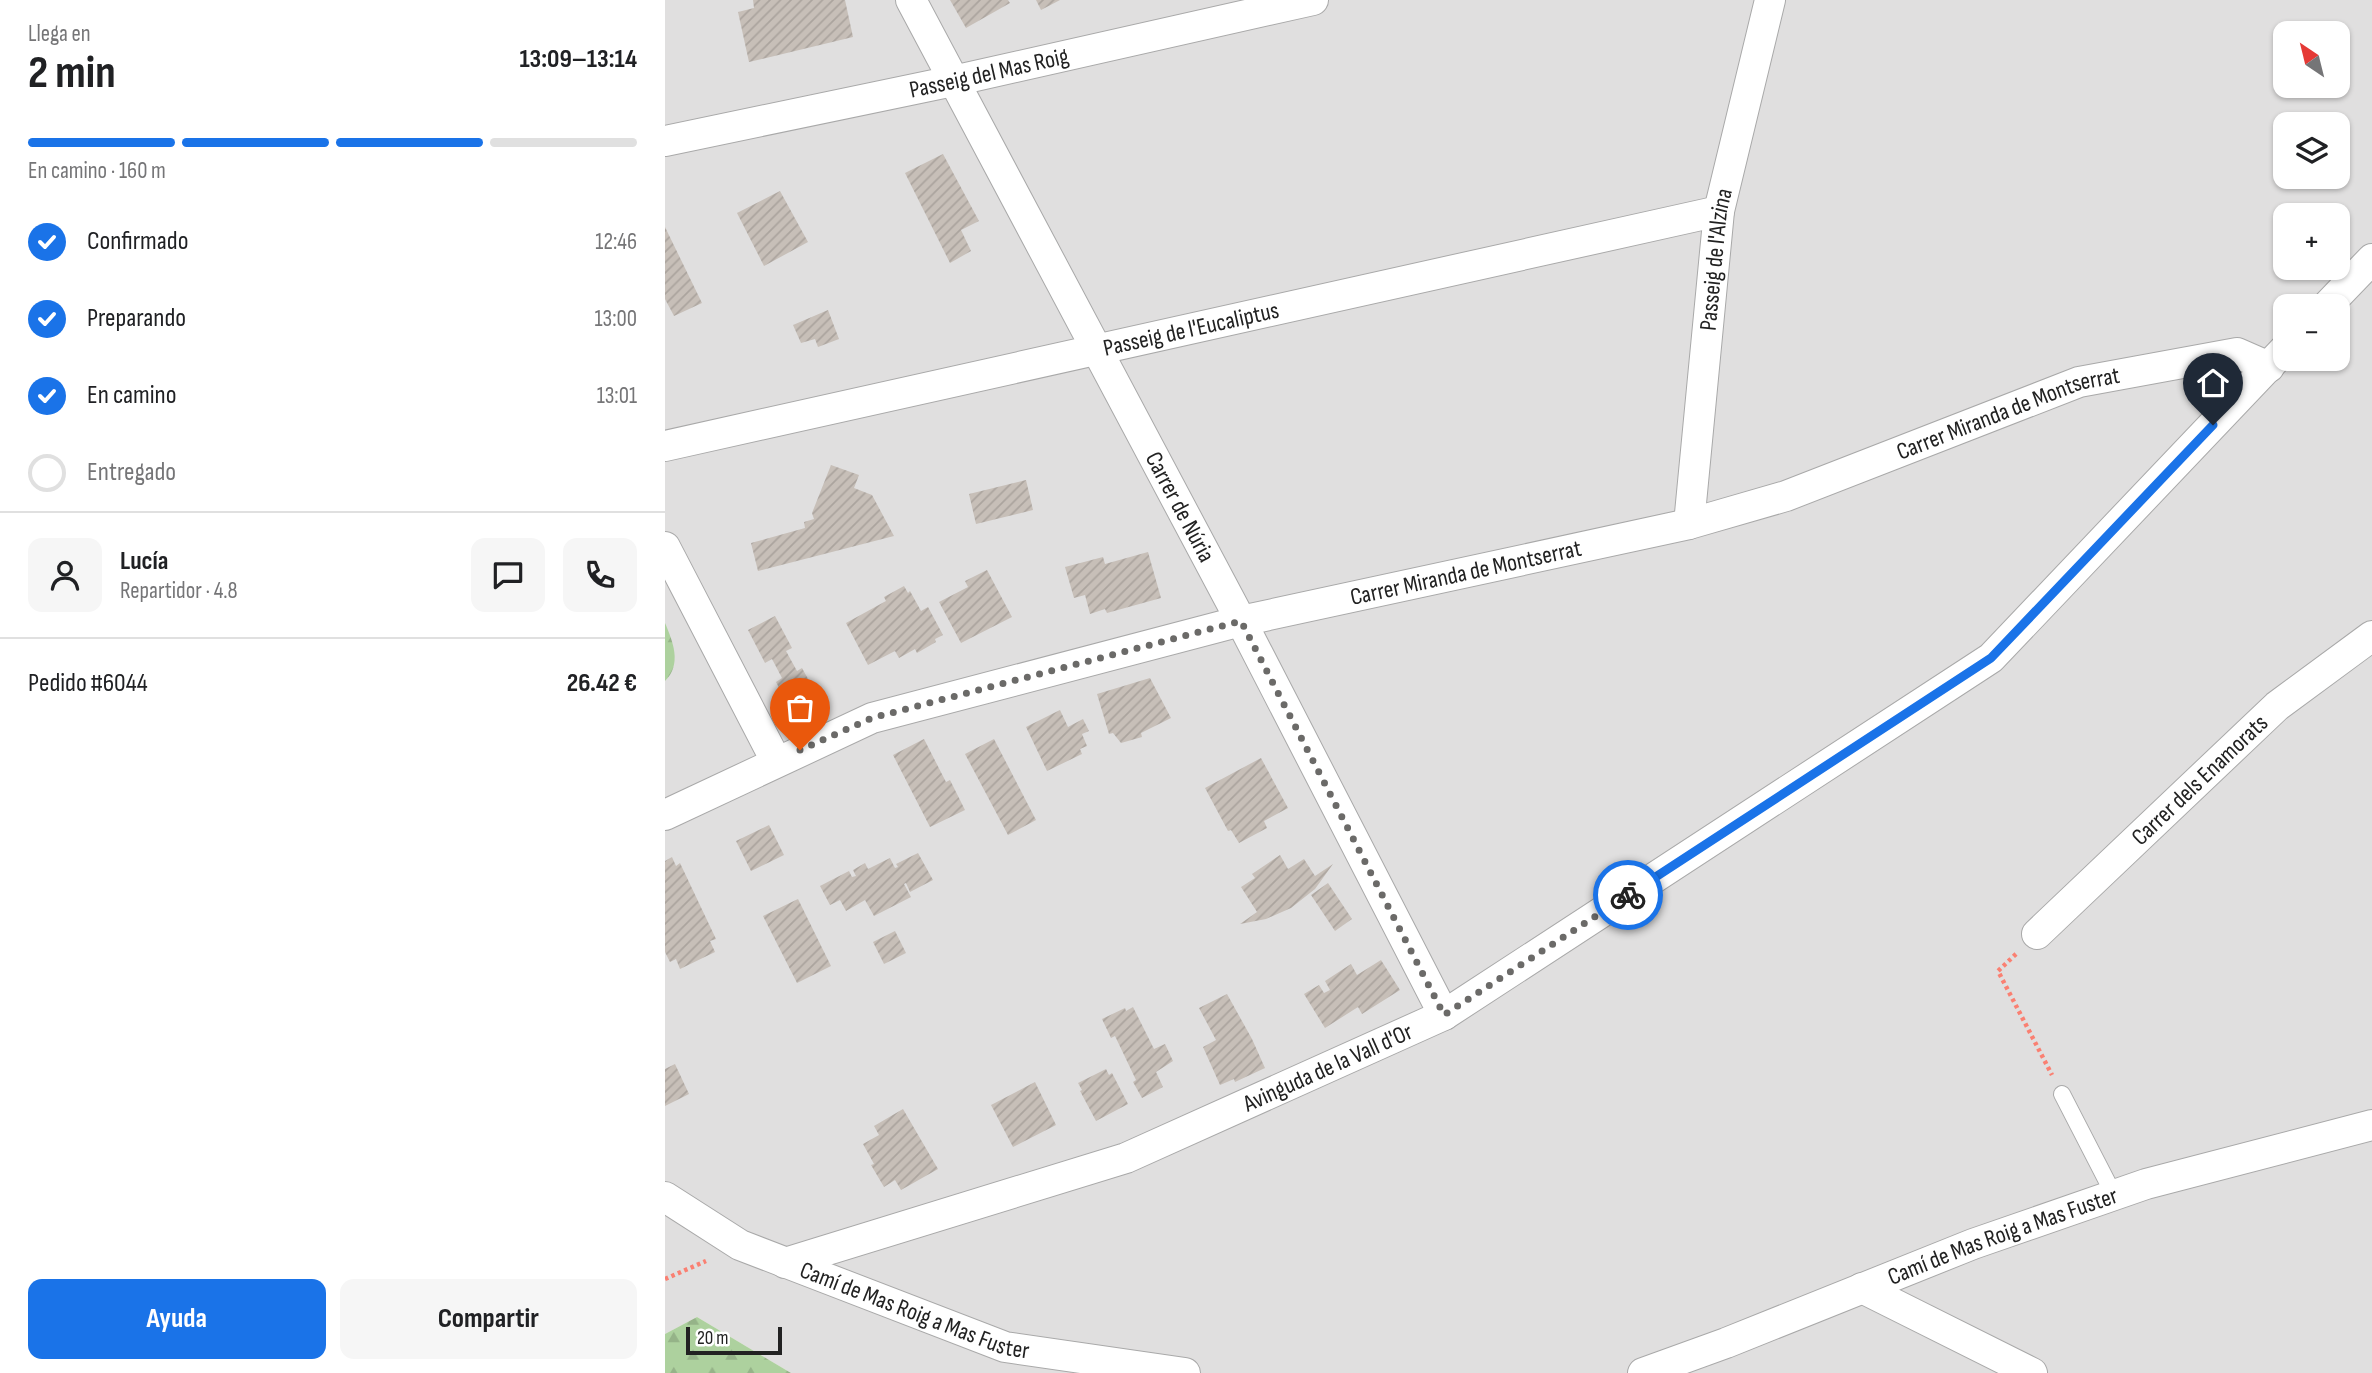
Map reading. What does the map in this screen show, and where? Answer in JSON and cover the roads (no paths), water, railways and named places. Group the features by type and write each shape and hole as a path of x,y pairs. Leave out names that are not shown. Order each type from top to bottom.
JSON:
{"street":[{"name":"Carrer de Núria","path":"911,0 1241,621 1444,1015"},
{"name":"Passeig del Mas Roig","path":"665,141 953,81 1313,0"},
{"name":"Passeig de l'Alzina","path":"1689,524 1719,211 1770,0"},
{"name":"Passeig de l'Eucaliptus","path":"665,446 1719,211"},
{"path":"2338,294 2372,259"},
{"name":"Carrer Miranda de Montserrat","path":"665,815 872,718 1241,621 1689,524 1786,496 2079,382 2237,353 2273,358"},
{"name":"Avinguda de la Vall d'Or","path":"785,1263 1126,1158 1444,1015 1991,658 2273,362"},
{"path":"665,547 776,761"},
{"name":"Carrer dels Enamorats","path":"2037,934 2277,706 2372,636"},
{"name":"Camí de Mas Roig a Mas Fuster","path":"1643,1373 1726,1343 1973,1244 2146,1184 2372,1125"},
{"name":"Camí de Mas Roig a Mas Fuster","path":"665,1198 740,1245 1005,1347 1185,1373"},
{"path":"1862,1288 2032,1373"}],"lane":[{"path":"2062,1094 2114,1195"}]}
